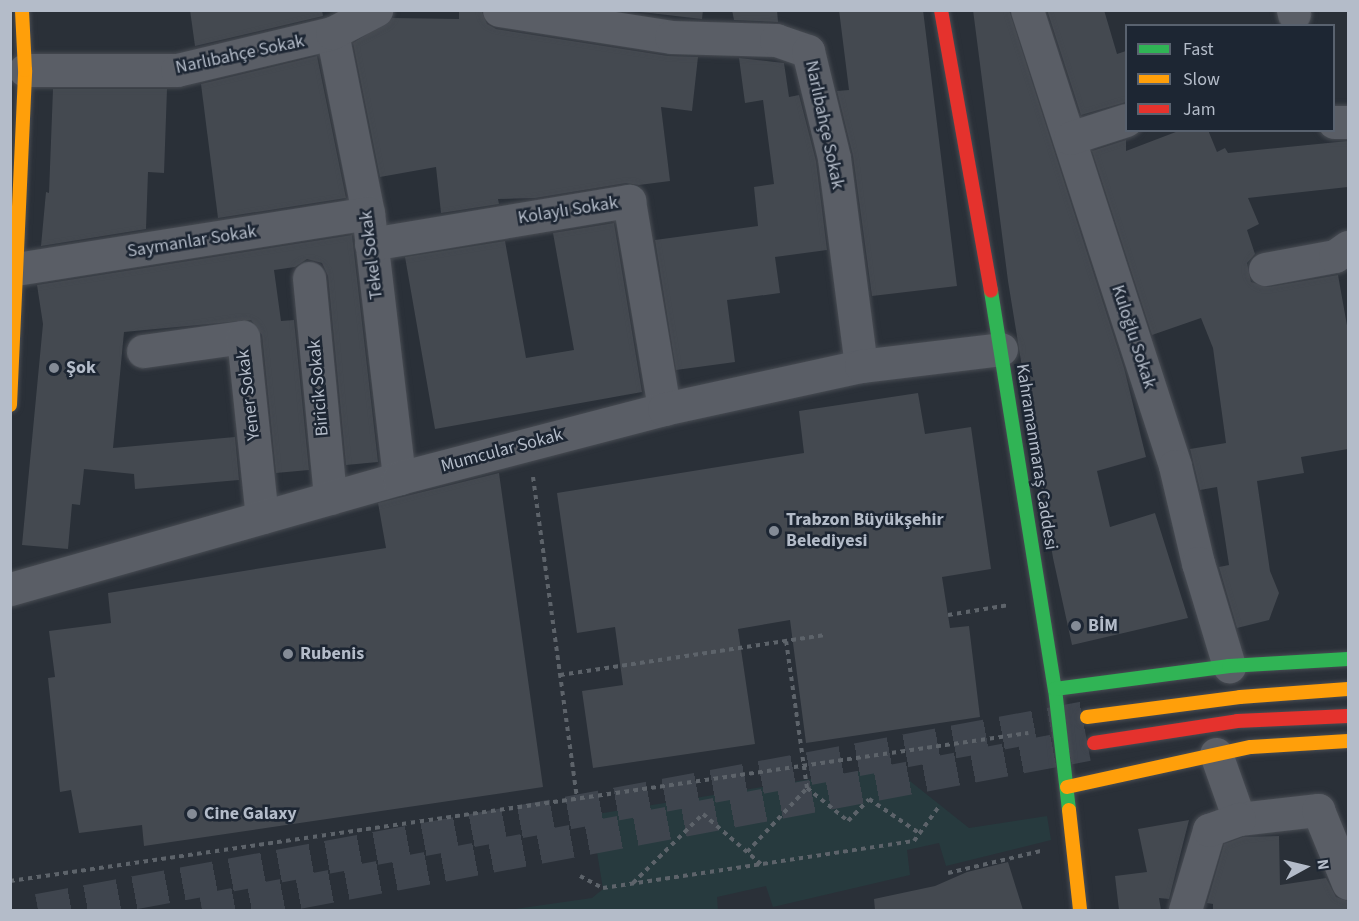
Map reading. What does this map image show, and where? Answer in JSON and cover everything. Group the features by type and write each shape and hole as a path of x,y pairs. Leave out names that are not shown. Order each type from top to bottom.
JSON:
{"street":[{"path":"10,405 25,70 22,10"},
{"name":"Narlıbahçe Sokak","path":"25,70 177,70 332,33 376,10"},
{"name":"Narlıbahçe Sokak","path":"499,10 671,37 776,40 808,51 834,158 861,366"},
{"name":"Kahramanmaraş Caddesi","path":"941,10 1001,349 1055,689 1075,843 1080,910"},
{"name":"Kuloğlu Sokak","path":"1028,10 1175,466 1198,563 1229,666"},
{"name":"Tekel Sokak","path":"332,33 370,228 399,478"},
{"path":"1070,138 1125,120"},
{"name":"Kolaylı Sokak","path":"370,228 629,201 664,409"},
{"name":"Saymanlar Sokak","path":"16,269 370,228"},
{"path":"1265,269 1335,256 1348,247"},
{"name":"Biricik Sokak","path":"309,278 330,498"},
{"name":"Yener Sokak","path":"143,351 243,337 262,517"},
{"name":"Mumcular Sokak","path":"10,589 399,478 664,409 861,366 1001,349"},
{"path":"1055,689 1229,666 1348,659"},
{"path":"1087,717 1239,696 1348,689"},
{"path":"1094,743 1237,722 1348,717"},
{"path":"1067,787 1251,747 1348,741"},
{"path":"1216,754 1239,819"},
{"path":"1185,910 1209,830 1239,819 1318,810 1335,859 1348,883"}],"path":[{"path":"533,479 577,797"},
{"path":"560,675 825,635"},
{"path":"786,641 807,788 849,821 869,799 919,833"},
{"path":"10,881 194,857 577,797 1060,729"},
{"path":"747,852 807,788"},
{"path":"580,876 603,888 914,841 940,805"},
{"path":"633,884 703,814 761,864"},
{"path":"948,873 1075,843"}],"green space":[{"path":"891,766 969,828 1047,816 1051,840 946,866 939,843 907,850 910,875 773,907 766,886 717,897 718,910 508,910 592,898 603,889 591,815"}],"building":[{"path":"190,10 322,10 323,16 195,46"},
{"path":"459,10 481,10 487,24 496,29 668,56 698,57 692,111 661,107 670,181 639,185 626,183 535,198 498,199 499,204 441,213 436,167 380,177 353,43 392,18 459,19"},
{"path":"623,10 703,10 702,19"},
{"path":"732,10 777,10 778,22 734,20"},
{"path":"839,10 923,10 957,286 872,296 853,156 837,91 849,90"},
{"path":"973,10 1009,10 1124,368 1146,457 1097,471 1110,527 1155,513 1188,618 1072,645 1053,558 1008,281"},
{"path":"1047,10 1104,10 1117,54 1125,51 1125,102 1081,115"},
{"path":"317,56 346,198 218,218 201,84"},
{"path":"739,58 784,63 789,97 799,95 816,161 827,250 775,257 780,293 727,300 735,362 676,370 655,240 758,226 754,187 774,184 763,100 745,103"},
{"path":"53,89 167,89 164,173 148,172 146,229 41,246 46,192 49,193"},
{"path":"1176,132 1209,132 1217,152 1225,148 1228,153 1348,141 1348,187 1248,198 1259,224 1247,230 1255,254 1247,263 1251,282 1268,287 1338,275 1348,331 1348,449 1301,457 1304,473 1257,481 1270,571 1279,593 1269,620 1237,628 1219,567 1229,565 1217,487 1200,490 1190,449 1226,443 1213,348 1201,318 1152,335 1092,151 1126,140 1126,151"},
{"path":"614,223 642,392 435,429 405,257 505,241 526,358 574,350 553,233"},
{"path":"352,235 378,462 346,465 328,276 322,263 307,259 295,267 274,270 281,321 294,320 309,470 276,473 262,335 251,320 124,332 113,448 235,437 239,480 135,489 134,474 84,469 80,505 72,504 68,549 22,545 43,324 37,285"},
{"name":"Trabzon Büyükşehir Belediyesi","path":"918,393 925,434 971,427 991,569 942,577 950,628 969,626 980,717 806,743 790,620 738,629 755,744 593,768 582,691 623,685 615,627 577,633 557,493 804,453 799,411"},
{"name":"Rubenis","path":"499,473 543,787 144,846 142,825 79,833 71,790 60,792 48,678 55,677 49,631 111,623 108,593 386,548 378,503"},
{"path":"1189,820 1169,899 1159,898 1161,910 1119,910 1115,876 1147,872 1138,829"},
{"path":"1279,836 1280,885 1326,878 1336,897 1348,901 1348,910 1213,910 1213,904 1207,903 1224,844 1243,837"},
{"path":"1008,862 1023,910 875,910 874,899 935,886 967,872"}],"tunnel":[{"path":"38,910 1086,717"},
{"path":"202,910 1088,744"}],"traffic: fast":[{"path":"991,291 1055,689 1069,810"},
{"path":"1055,689 1229,666 1348,659"}],"traffic: slow":[{"path":"10,405 25,70 22,10"},
{"path":"1087,717 1240,697 1348,689"},
{"path":"1067,787 1251,747 1348,741"},
{"path":"1069,810 1080,910"}],"traffic: jam":[{"path":"941,10 991,291"},
{"path":"1094,743 1237,721 1348,716"}],"place":[{"name":"Şok","path":"54,368"},
{"name":"Trabzon Büyükşehir Belediyesi","path":"774,531"},
{"name":"BİM","path":"1076,626"},
{"name":"Rubenis","path":"288,654"},
{"name":"Cine Galaxy","path":"192,814"}]}
